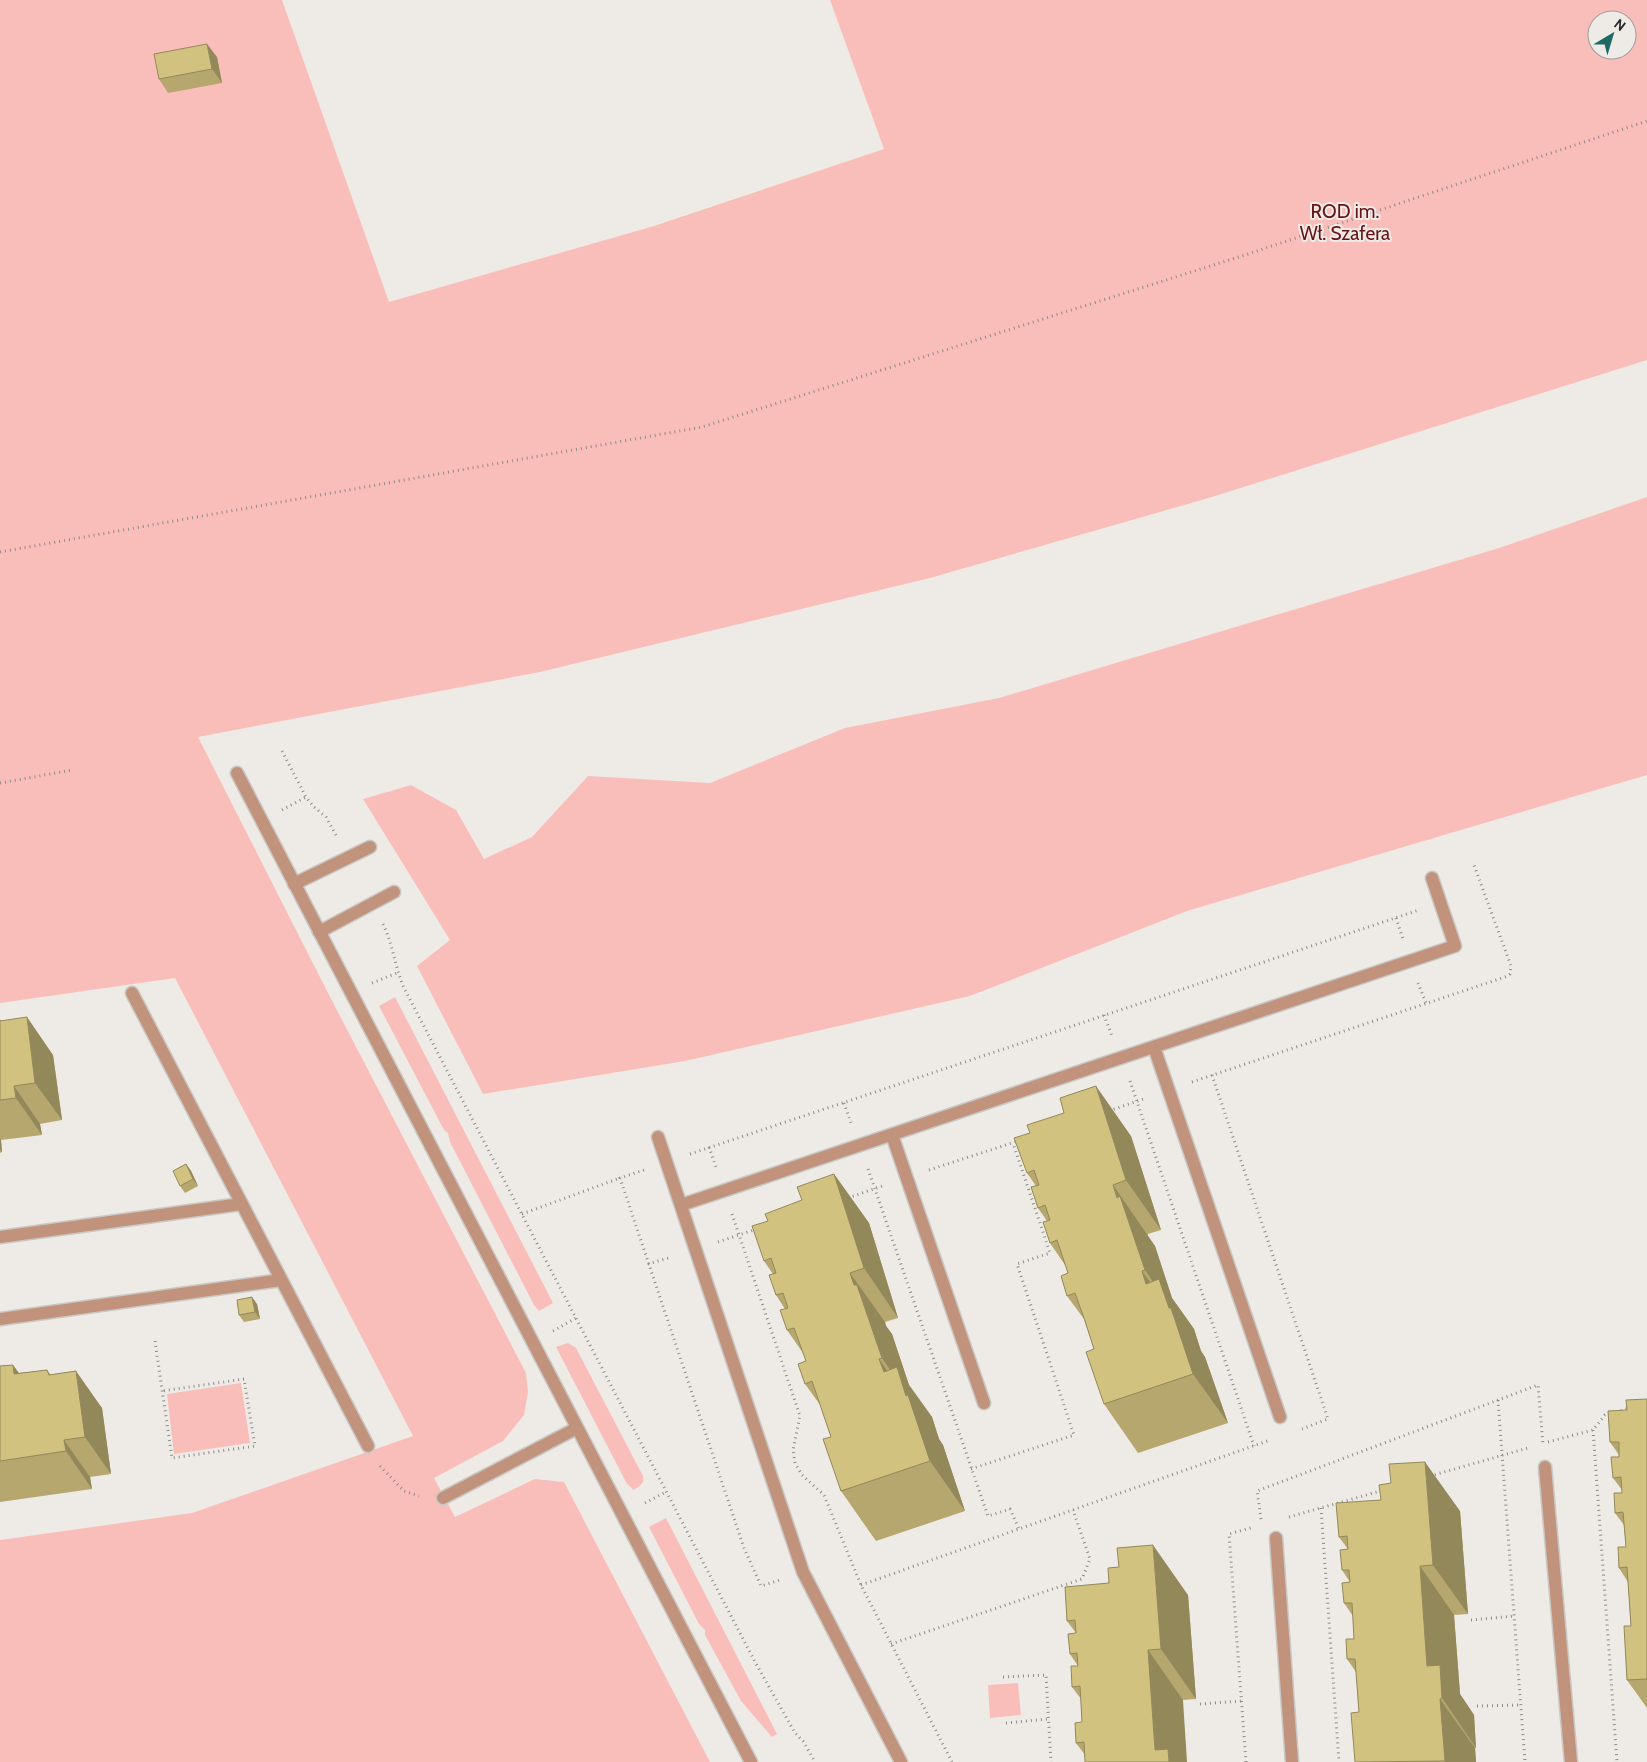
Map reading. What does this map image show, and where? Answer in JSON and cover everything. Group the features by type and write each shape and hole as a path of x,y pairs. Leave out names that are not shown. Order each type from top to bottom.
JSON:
{"street":[{"path":"236,773 751,1762"},
{"path":"294,884 370,847"},
{"path":"681,1205 1455,946 1432,878"},
{"path":"319,932 394,892"},
{"path":"132,993 368,1446"},
{"path":"1154,1047 1280,1417"},
{"path":"892,1135 984,1403"},
{"path":"658,1137 803,1572 901,1762"},
{"path":"0,1237 241,1204"},
{"path":"0,1319 281,1280"},
{"path":"443,1498 577,1428"},
{"path":"1545,1467 1571,1762"},
{"path":"1276,1538 1292,1762"}],"path":[{"path":"0,552 702,427 1245,255 1647,121"},
{"path":"282,751 306,797 326,817 338,838"},
{"path":"0,783 72,770"},
{"path":"278,813 306,797"},
{"path":"382,922 391,944 397,972 763,1677 795,1733 807,1747 815,1762"},
{"path":"369,984 397,972"},
{"path":"1104,1015 1138,1101 1254,1446"},
{"path":"1212,1075 1328,1418 1295,1431"},
{"path":"844,1103 988,1516 1010,1509 1019,1529"},
{"path":"971,1469 1074,1435 1017,1264 1050,1254 1013,1143"},
{"path":"522,1214 620,1178"},
{"path":"739,1236 800,1416 793,1450 795,1463 802,1475 824,1495 861,1585 952,1762"},
{"path":"548,1334 576,1318"},
{"path":"155,1341 162,1391 172,1458 255,1446 244,1379 162,1391"},
{"path":"1246,1762 1229,1534 1262,1525 1257,1491 1538,1385 1543,1444"},
{"path":"1498,1400 1525,1762"},
{"path":"1617,1762 1593,1430 1604,1415 1638,1405"},
{"path":"861,1585 1278,1437"},
{"path":"368,1446 380,1467 404,1491 432,1500 443,1498"},
{"path":"1426,1477 1502,1455"},
{"path":"1284,1518 1388,1488"},
{"path":"639,1506 666,1492"},
{"path":"1321,1508 1339,1762"},
{"path":"890,1644 1082,1579 1090,1559 1073,1510"},
{"path":"1471,1620 1515,1616"},
{"path":"1003,1677 1046,1674 1051,1762"},
{"path":"1200,1704 1242,1701"},
{"path":"1477,1706 1521,1705"},
{"path":"1006,1723 1048,1719"}],"green space":[{"name":"ROD im. Wł. Szafera","path":"0,0 282,0 389,302 654,226 884,149 830,0 1647,0 1647,360 1212,497 930,578 540,672 198,737 328,993 526,1373 528,1392 524,1415 503,1441 434,1478 455,1517 535,1479 564,1482 710,1762 0,1762 0,1540 192,1513 413,1436 175,978 0,1003"},
{"path":"1647,497 1647,775 1187,911 970,996 685,1061 483,1094 417,966 450,940 363,799 411,785 456,810 484,859 532,837 588,776 710,783 845,728 999,698 1499,548"},
{"path":"395,997 553,1303 539,1311 534,1305 450,1142 448,1133 444,1130 379,1006"},
{"path":"568,1343 576,1348 643,1476 642,1483 633,1490 627,1484 556,1347"},
{"path":"241,1383 250,1443 174,1454 167,1394"},
{"path":"666,1518 777,1734 772,1737 741,1701 649,1527"},
{"path":"1018,1683 1021,1715 990,1718 988,1685"}],"building":[{"path":"207,44 212,69 159,79 154,54"},
{"path":"27,1017 35,1083 14,1086 16,1098 0,1100 0,1021"},
{"path":"1096,1086 1126,1180 1113,1185 1117,1198 1120,1196 1145,1270 1142,1271 1146,1284 1159,1279 1169,1308 1171,1308 1193,1374 1104,1404 1086,1352 1094,1349 1085,1321 1075,1293 1067,1296 1061,1276 1068,1273 1057,1240 1050,1243 1043,1222 1050,1220 1045,1205 1038,1208 1031,1187 1039,1185 1034,1170 1027,1173 1014,1138 1030,1133 1027,1125 1064,1113 1060,1098"},
{"path":"186,1164 193,1179 180,1186 173,1171"},
{"path":"834,1174 864,1268 850,1273 854,1285 857,1285 882,1358 879,1359 884,1372 897,1367 930,1461 841,1491 823,1439 831,1437 812,1381 805,1384 798,1364 806,1361 794,1328 787,1330 780,1310 788,1308 783,1293 776,1295 769,1275 776,1273 771,1258 764,1261 752,1226 768,1221 765,1214 802,1200 797,1187"},
{"path":"252,1297 255,1312 239,1315 237,1300"},
{"path":"13,1365 14,1374 47,1370 49,1375 76,1371 85,1437 64,1440 66,1451 0,1461 0,1366"},
{"path":"1647,1399 1647,1679 1627,1680 1624,1626 1631,1626 1627,1567 1619,1568 1618,1547 1626,1547 1623,1512 1615,1513 1614,1493 1622,1493 1621,1477 1613,1478 1611,1457 1619,1457 1619,1442 1610,1442 1608,1411 1627,1410 1626,1400"},
{"path":"1425,1462 1433,1565 1420,1566 1427,1666 1440,1665 1442,1698 1440,1699 1445,1761 1355,1762 1351,1713 1359,1712 1355,1659 1347,1659 1346,1639 1354,1639 1352,1603 1344,1603 1342,1583 1350,1582 1349,1570 1342,1570 1340,1550 1348,1549 1347,1536 1339,1537 1336,1503 1381,1500 1379,1485 1391,1483 1389,1464"},
{"path":"1153,1545 1161,1649 1148,1650 1155,1750 1168,1749 1169,1762 1085,1762 1084,1742 1076,1743 1075,1723 1082,1722 1080,1686 1072,1687 1071,1666 1078,1666 1077,1653 1070,1654 1068,1634 1076,1633 1075,1620 1067,1621 1065,1587 1109,1583 1108,1568 1119,1567 1117,1548"}]}
